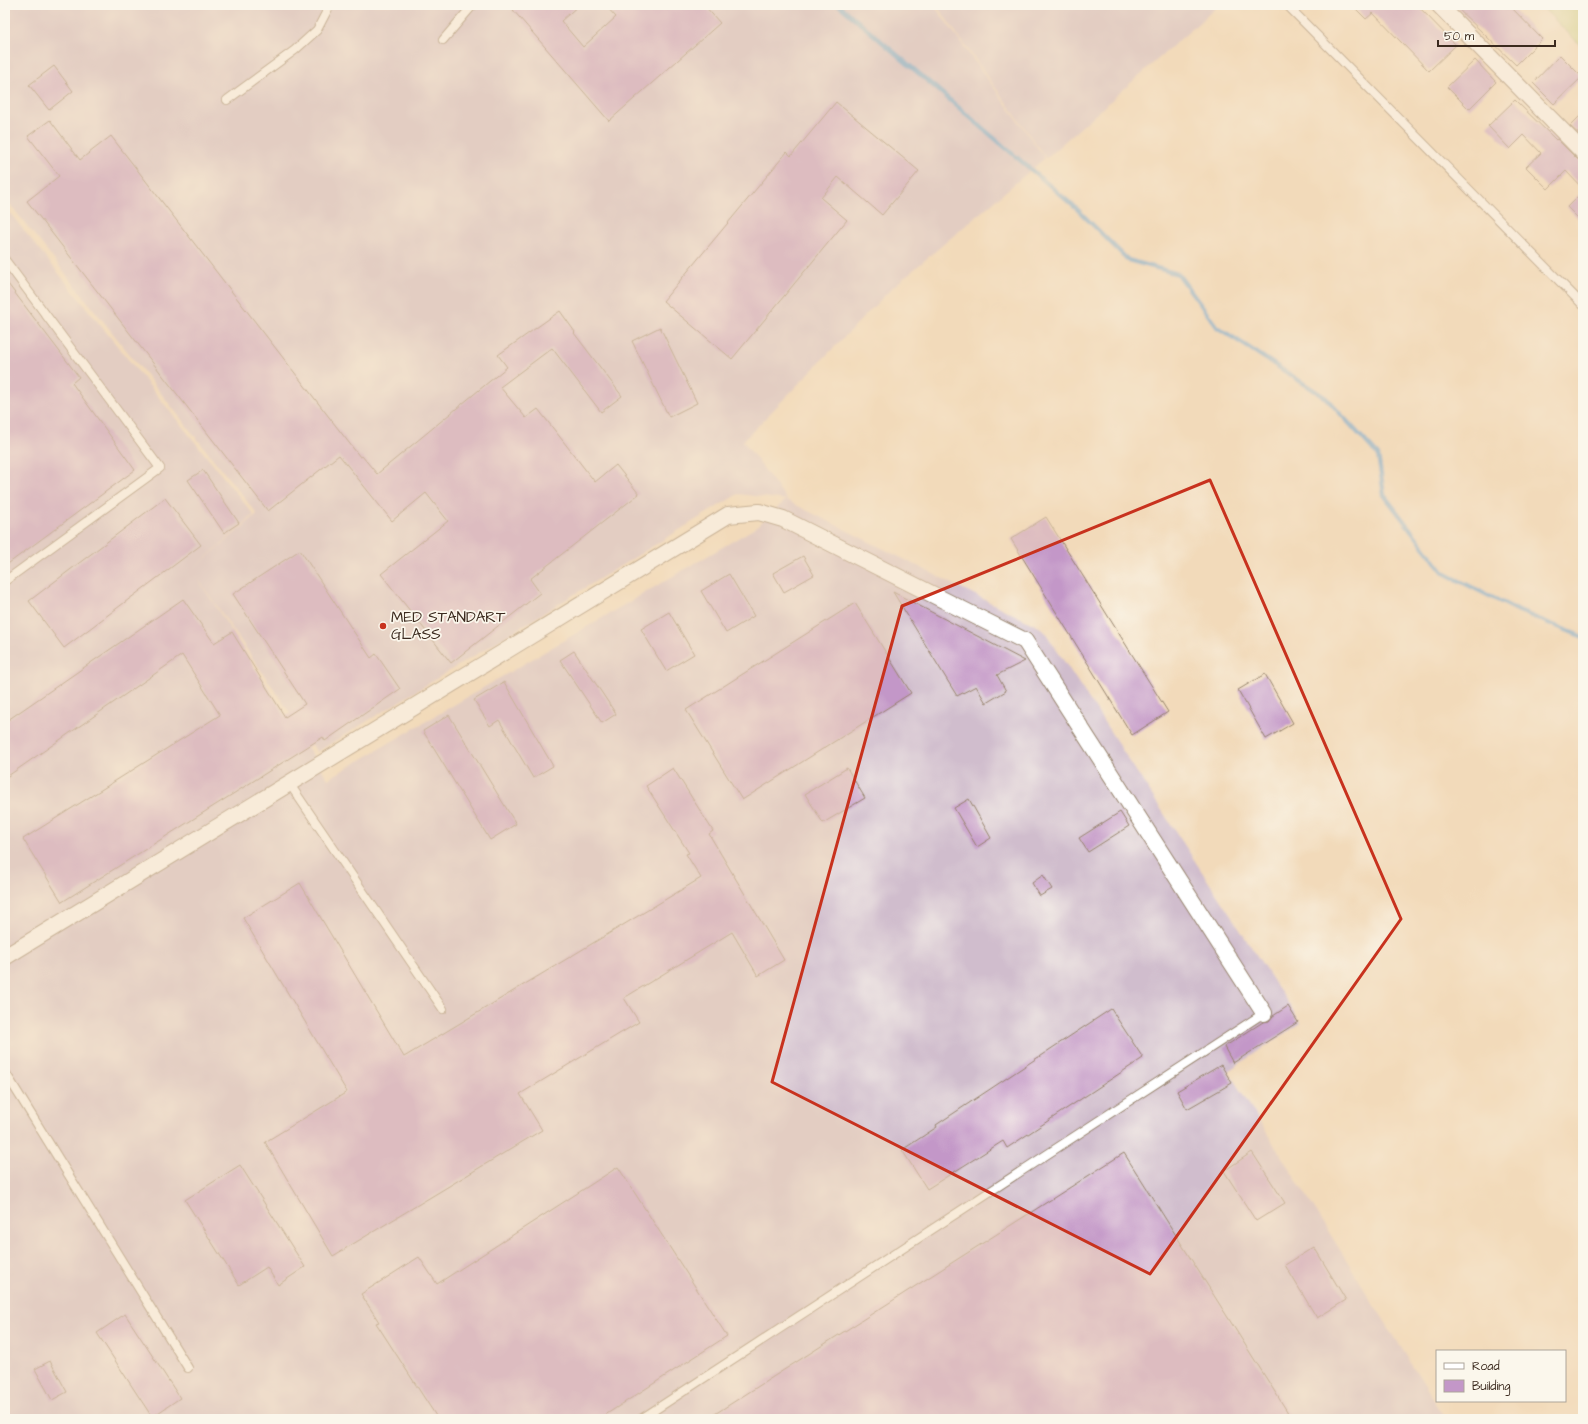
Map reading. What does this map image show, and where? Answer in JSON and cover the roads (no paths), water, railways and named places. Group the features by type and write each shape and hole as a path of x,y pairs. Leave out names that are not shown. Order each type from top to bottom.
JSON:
{"street":[{"path":"1439,5 1583,152"},
{"path":"5,957 728,515 759,512 783,519 1025,641 1264,1014"}],"lane":[{"path":"227,100 295,50 317,30 330,5"},
{"path":"443,40 473,5"},
{"path":"1287,5 1583,305"},
{"path":"5,260 160,468 5,581"},
{"path":"289,783 443,1009"},
{"path":"641,1419 1264,1014"},
{"path":"5,1072 188,1368"}],"waterway":[{"path":"839,5 1077,209 1128,260 1178,274 1217,327 1326,398 1378,455 1384,495 1444,573 1519,611 1583,637"}],"place":[{"name":"MED STANDART GLASS","path":"383,626"}]}
